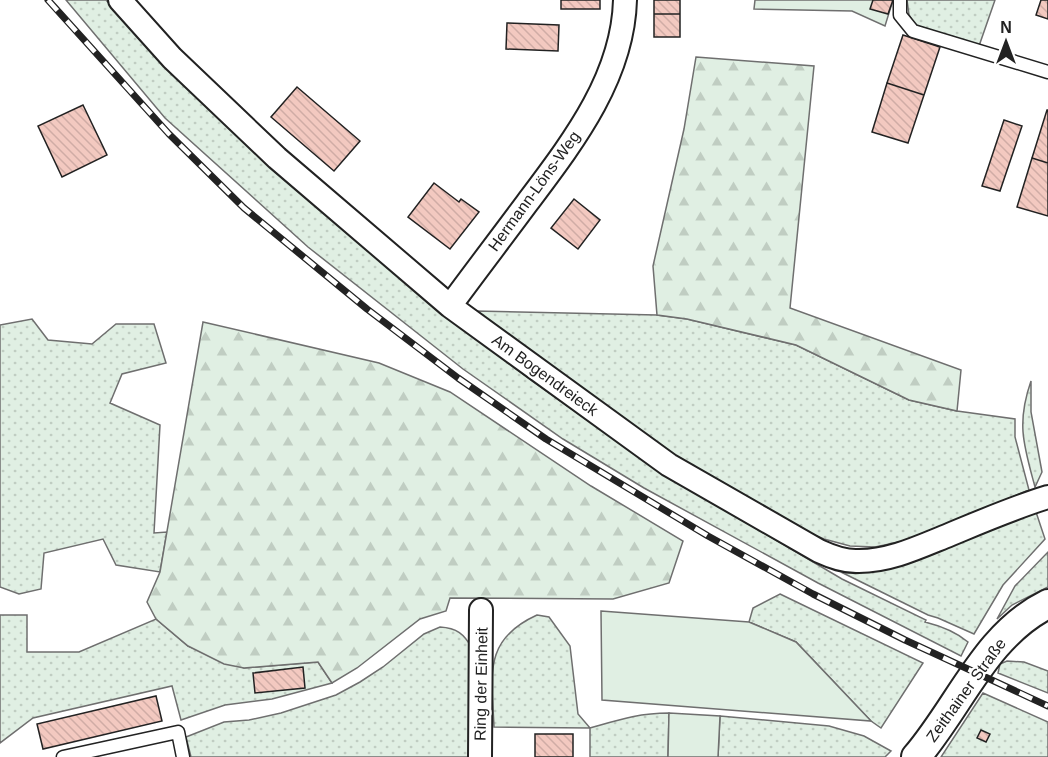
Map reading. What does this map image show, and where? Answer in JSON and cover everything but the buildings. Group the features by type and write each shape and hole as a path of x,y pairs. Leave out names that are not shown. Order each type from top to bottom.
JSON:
{"street":[{"name":"Am Bogendreieck","path":"120,0 172,58 277,158 450,306 669,465 836,559 858,562 882,559 913,550 1048,497"},
{"name":"Hermann-Löns-Weg","path":"450,306 569,147 601,93 615,60 625,17 625,0"},
{"name":"Zeithainer Straße","path":"916,757 932,738 986,658 1013,627 1029,614 1048,604"},
{"name":"Ring der Einheit","path":"480,757 482,610"}],"lane":[{"path":"900,0 900,15 913,31 1048,72"},
{"path":"63,757 178,732 183,757"}],"green space":[{"path":"66,0 106,0 165,65 271,168 428,302 532,381 665,475 842,579 926,620 925,622 958,635 968,642 961,656 818,583 644,488 563,439 463,369 308,247 165,118"},
{"path":"755,0 893,0 885,26 852,11 754,9"},
{"path":"907,0 995,0 979,46 915,25 909,15"},
{"path":"696,57 814,66 790,308 961,370 957,411 909,400 796,345 687,319 657,315 653,266 684,129"},
{"path":"475,311 657,315 687,319 796,345 909,400 957,411 1015,419 1015,437 1029,490 909,540 875,547 850,546 824,539 803,530 675,456"},
{"path":"32,319 48,340 92,344 116,324 154,324 166,363 122,374 110,403 160,425 154,533 167,532 160,572 116,565 103,539 44,553 41,589 19,594 0,587 0,325"},
{"path":"203,322 379,363 450,392 591,486 683,541 669,583 613,599 450,598 446,611 420,619 357,668 332,683 318,662 244,668 224,664 188,646 156,619 147,602 160,572"},
{"path":"1031,381 1031,412 1042,472 1035,487 1023,435 1026,396"},
{"path":"1036,512 1045,539 1003,585 974,634 928,615 843,573 864,572"},
{"path":"1048,552 1048,587 1012,605 997,619 1015,586"},
{"path":"780,594 923,663 881,728 871,721 796,642 749,622 753,608"},
{"path":"601,611 749,622 796,642 871,721 602,700"},
{"path":"0,615 27,615 27,652 79,652 156,619 188,646 244,668 318,662 332,683 272,699 225,705 181,720 172,686 33,718 0,743"},
{"path":"537,615 549,617 570,646 578,714 590,728 494,727 492,676 494,661 507,636 519,625"},
{"path":"440,627 459,633 472,648 470,757 191,757 186,737 224,722 249,720 281,713 336,695 383,667 424,634"},
{"path":"1007,661 1024,662 1048,671 1048,693 998,673 1000,664"},
{"path":"983,693 1048,722 1048,757 941,757"},
{"path":"669,713 668,757 590,757 590,728 638,716"},
{"path":"669,713 720,716 718,757 668,757"},
{"path":"720,716 829,726 864,736 891,751 885,757 718,757"}],"railway":[{"path":"48,0 169,134 244,208 367,309 458,378 546,439 708,536 813,594 905,640 1048,706"}]}
